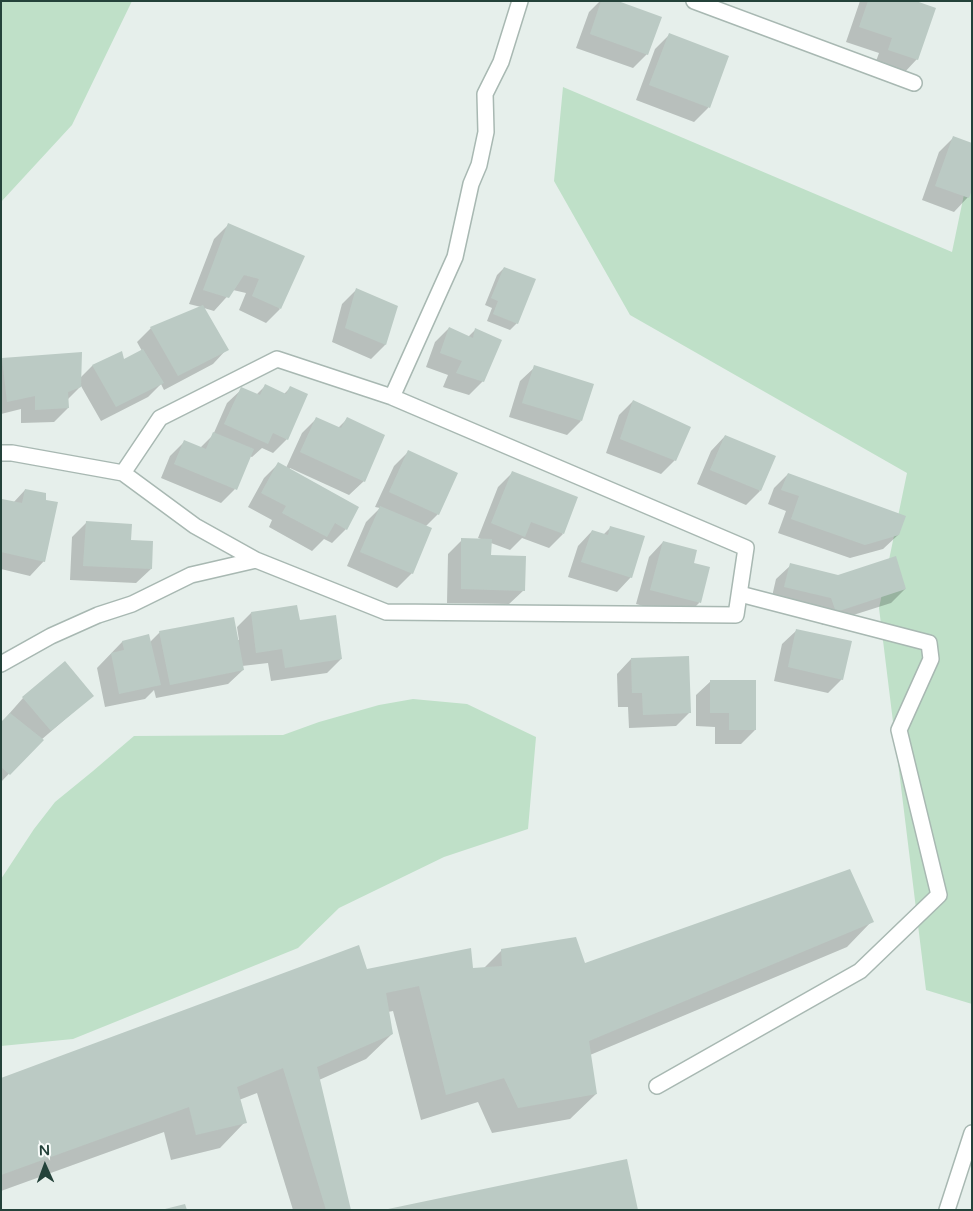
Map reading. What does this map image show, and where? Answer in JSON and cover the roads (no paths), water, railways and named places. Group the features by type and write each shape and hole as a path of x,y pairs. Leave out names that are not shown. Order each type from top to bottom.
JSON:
{"street":[{"path":"392,397 455,257 471,184 479,164 486,132 485,94 501,62 520,1"},
{"path":"694,1 914,83"},
{"path":"1,453 12,453 123,473 195,526 256,560 386,612 736,615 746,548 392,397 277,360 160,418 123,473"},
{"path":"1,664 51,636 98,615 132,604 190,575 256,560"},
{"path":"657,1086 860,971 939,895 899,730 932,659 929,643 740,594"},
{"path":"947,1210 972,1133"}]}
